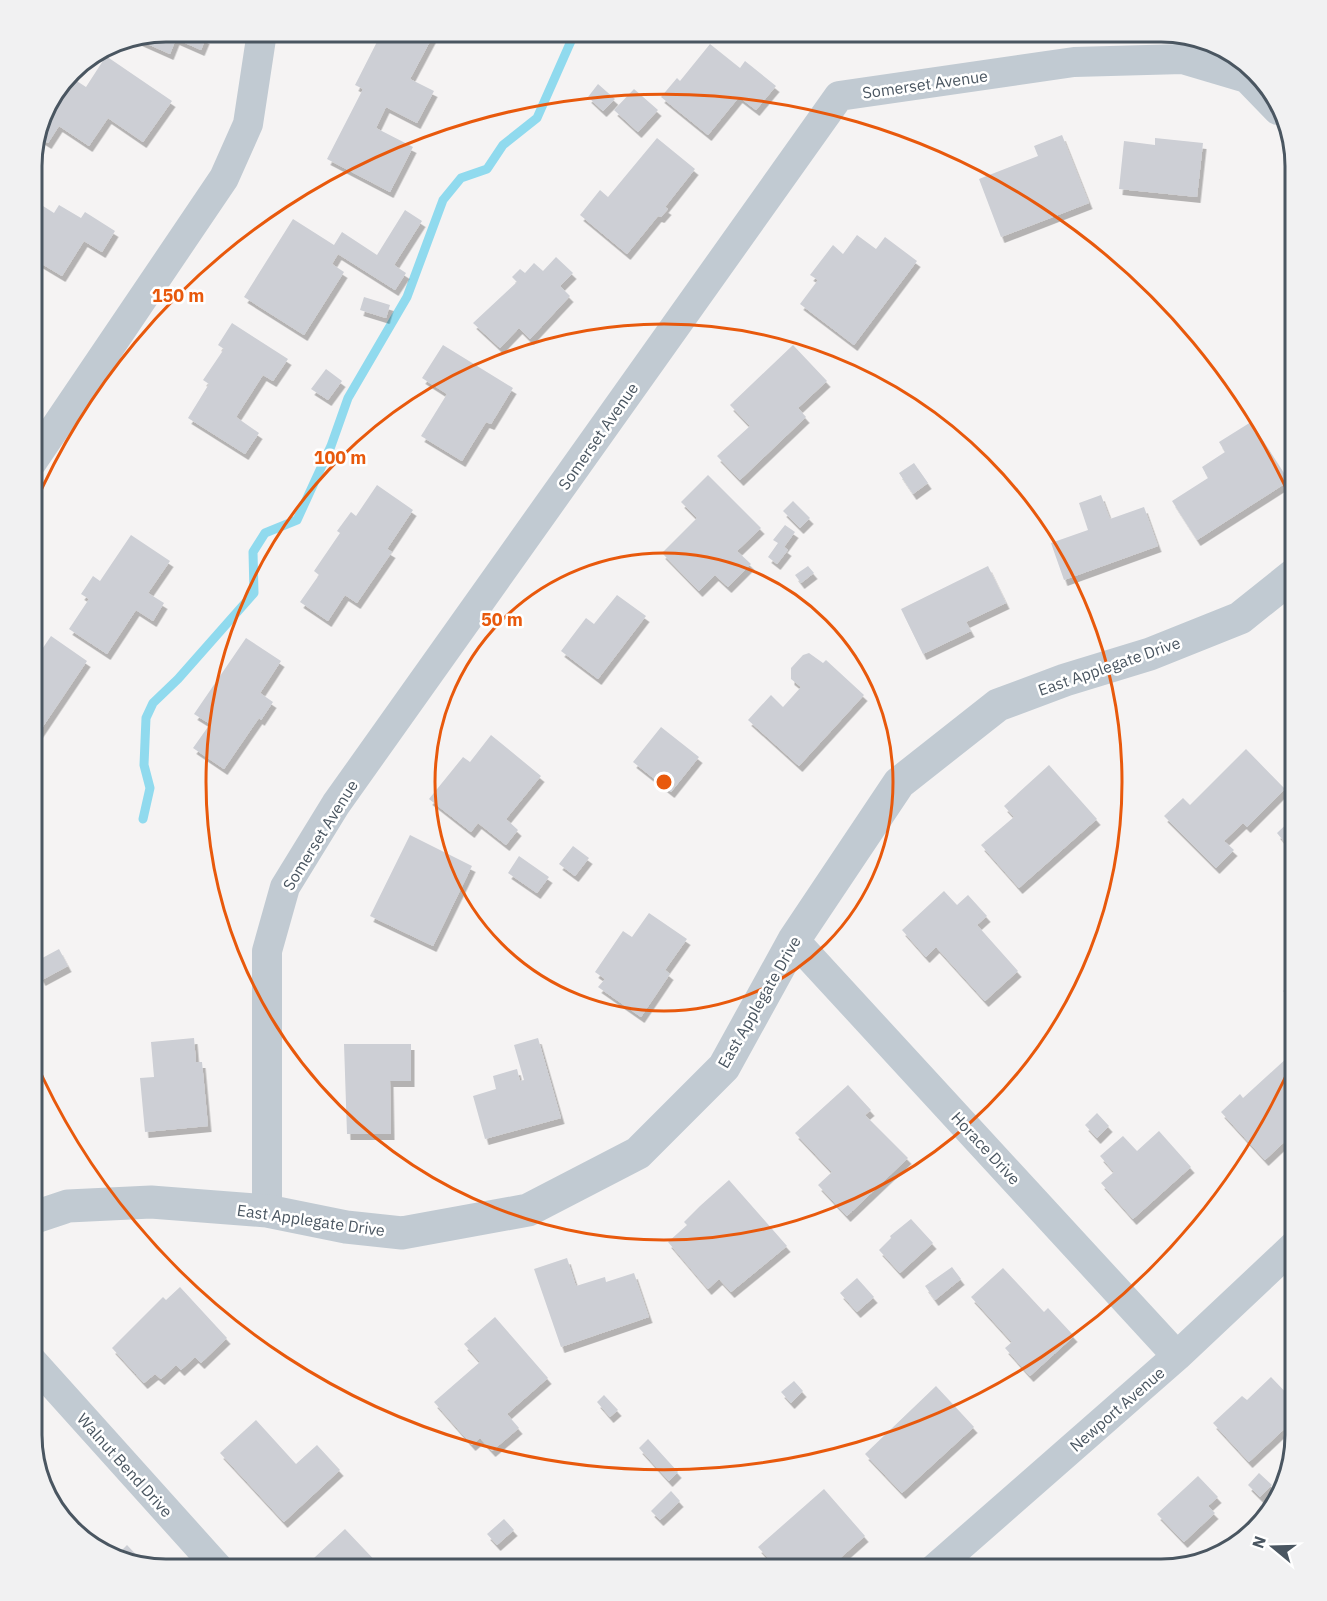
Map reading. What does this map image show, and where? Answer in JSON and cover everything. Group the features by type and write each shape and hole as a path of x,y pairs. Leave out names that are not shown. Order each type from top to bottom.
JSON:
{"street":[{"path":"42,447 224,178 248,123 260,42"},
{"name":"Somerset Avenue","path":"267,1211 267,951 285,887 336,804 839,96 1074,62 1183,59 1247,78 1257,88"},
{"name":"East Applegate Drive","path":"42,1215 68,1206 150,1202 267,1211 346,1227 402,1233 528,1210 638,1153 724,1067 794,940 899,783 998,705 1065,680 1150,654 1240,618 1285,583"},
{"name":"Horace Drive","path":"794,940 1177,1356"},
{"name":"Newport Avenue","path":"945,1559 1177,1356 1285,1255"},
{"name":"Walnut Bend Drive","path":"42,1372 210,1559"}],"building":[{"path":"175,42 170,54 146,43"},
{"path":"183,42 204,42 201,50"},
{"path":"377,42 430,42 410,79 434,91 417,123 386,107 376,128 413,147 390,192 327,159 363,89 355,85"},
{"path":"710,44 740,68 745,61 776,86 756,110 739,97 708,135 661,97 677,78 680,81"},
{"path":"107,57 172,101 143,142 108,118 89,146 59,126 48,143 45,141 51,119 63,97 76,80 86,87"},
{"path":"598,84 615,99 603,111 588,97"},
{"path":"634,89 658,110 638,132 614,110"},
{"path":"1062,135 1089,203 1001,237 979,179 1038,156 1034,146"},
{"path":"657,138 695,169 665,207 668,209 661,217 658,216 627,254 580,215 600,190 608,197"},
{"path":"1155,138 1203,143 1197,197 1119,189 1124,141 1155,145"},
{"path":"42,205 54,213 59,205 81,218 85,212 115,231 102,252 84,241 62,276 42,264"},
{"path":"405,210 422,221 394,265 406,273 395,290 338,254 332,264 344,272 304,335 244,297 293,219 334,245 342,232 377,255"},
{"path":"857,235 876,249 885,237 917,261 854,345 800,304 818,280 810,275 833,245 843,254"},
{"path":"556,257 573,273 560,286 570,296 530,339 519,328 500,348 473,323 517,282 512,277 520,269 525,273 534,263 543,271"},
{"path":"364,297 390,305 386,318 360,310"},
{"path":"232,323 288,359 273,381 263,375 236,417 259,433 245,454 188,418 209,384 203,380 224,349 218,345"},
{"path":"443,345 513,388 491,424 486,422 462,461 421,436 447,394 422,378"},
{"path":"793,345 827,381 798,408 806,417 740,480 717,456 750,426 730,405"},
{"path":"326,369 342,381 328,400 311,389"},
{"path":"1251,422 1285,475 1285,484 1197,540 1172,501 1208,478 1202,467 1225,452 1219,442"},
{"path":"914,463 928,483 913,494 899,473"},
{"path":"708,475 761,528 737,551 751,564 728,587 715,575 699,591 662,553 697,518 681,502"},
{"path":"377,485 413,510 387,549 392,552 357,603 345,595 328,621 300,602 319,575 314,571 340,533 337,531 351,512 356,516"},
{"path":"1101,495 1110,519 1144,507 1158,546 1064,580 1051,543 1088,530 1079,503"},
{"path":"793,501 810,518 800,528 783,511"},
{"path":"785,525 795,532 784,547 788,550 777,564 768,557 778,543 773,540"},
{"path":"131,535 170,561 148,593 164,603 153,621 136,610 107,654 69,629 89,599 81,594 93,576 100,581"},
{"path":"808,566 814,573 801,583 795,575"},
{"path":"988,566 1006,603 966,622 971,631 923,654 901,609"},
{"path":"617,595 646,616 598,679 561,651 586,618 594,624"},
{"path":"51,636 87,661 42,728 42,649"},
{"path":"246,638 281,661 260,693 273,702 261,720 259,718 224,769 193,748 210,724 194,714"},
{"path":"809,653 823,663 826,660 864,695 799,766 748,720 771,695 783,707 801,687 791,679 791,668 803,655"},
{"path":"661,727 699,757 671,792 633,762"},
{"path":"491,735 541,776 506,819 518,830 506,845 478,823 471,832 429,799 463,757 470,762"},
{"path":"1246,749 1285,789 1247,827 1243,823 1224,841 1234,850 1216,868 1164,816 1183,798 1190,805"},
{"path":"1049,765 1097,819 1019,888 981,845 1014,817 1004,806"},
{"path":"1285,825 1285,843 1277,833"},
{"path":"410,835 472,866 433,946 370,916"},
{"path":"573,846 589,858 575,876 559,864"},
{"path":"519,856 549,877 537,893 508,873"},
{"path":"944,891 957,905 968,895 987,916 977,925 1018,971 985,1001 936,947 926,957 902,930"},
{"path":"649,913 687,939 665,970 670,974 641,1017 598,987 605,979 595,972 623,931 632,937"},
{"path":"59,949 68,966 42,980 42,958"},
{"path":"194,1038 196,1062 202,1062 208,1126 145,1132 140,1078 154,1077 151,1042"},
{"path":"538,1038 561,1118 485,1139 473,1096 496,1089 493,1076 517,1069 520,1081 524,1080 514,1045"},
{"path":"344,1044 411,1044 411,1081 390,1081 391,1134 347,1134"},
{"path":"1285,1060 1285,1141 1265,1160 1221,1112 1240,1094 1243,1098"},
{"path":"848,1085 871,1110 865,1115 908,1158 847,1216 818,1185 832,1172 795,1133"},
{"path":"1097,1113 1109,1126 1097,1138 1085,1125"},
{"path":"1159,1131 1191,1167 1133,1219 1101,1183 1114,1172 1100,1156 1123,1136 1137,1151"},
{"path":"729,1180 787,1246 731,1292 719,1279 708,1289 668,1242 687,1225 684,1222"},
{"path":"911,1219 933,1243 900,1273 879,1250 891,1238 890,1236"},
{"path":"567,1258 576,1286 605,1277 606,1282 634,1273 649,1317 561,1347 534,1269"},
{"path":"952,1267 961,1279 935,1300 925,1286"},
{"path":"1003,1268 1044,1312 1048,1308 1074,1336 1030,1376 1005,1348 1012,1342 971,1297"},
{"path":"857,1278 874,1297 857,1312 840,1293"},
{"path":"180,1287 227,1338 201,1363 195,1357 181,1370 176,1365 161,1379 155,1374 144,1383 112,1348 163,1297 166,1300"},
{"path":"495,1317 548,1378 507,1414 519,1428 492,1451 480,1438 472,1445 434,1402 480,1362 464,1344"},
{"path":"1271,1377 1285,1392 1285,1428 1249,1462 1213,1423 1242,1396 1247,1400"},
{"path":"794,1381 803,1391 791,1403 781,1392"},
{"path":"936,1386 974,1427 902,1493 865,1454"},
{"path":"604,1395 618,1410 610,1417 597,1402"},
{"path":"256,1420 296,1464 317,1445 340,1470 284,1522 220,1453"},
{"path":"648,1439 678,1472 669,1481 639,1448"},
{"path":"1259,1473 1272,1485 1260,1497 1248,1485"},
{"path":"1198,1476 1218,1497 1208,1506 1215,1513 1184,1542 1157,1514"},
{"path":"824,1489 865,1536 839,1559 769,1559 758,1547"},
{"path":"671,1491 680,1501 660,1520 651,1511"},
{"path":"504,1519 514,1530 497,1545 487,1534"},
{"path":"345,1529 374,1559 315,1559"},
{"path":"127,1545 137,1555 126,1552 122,1550"}],"waterway":[{"path":"143,819 150,788 144,765 146,718 153,703 178,679 254,593 253,552 265,533 297,520 331,446 348,398 407,297 443,200 461,178 487,169 503,145 537,118 571,42"}]}
